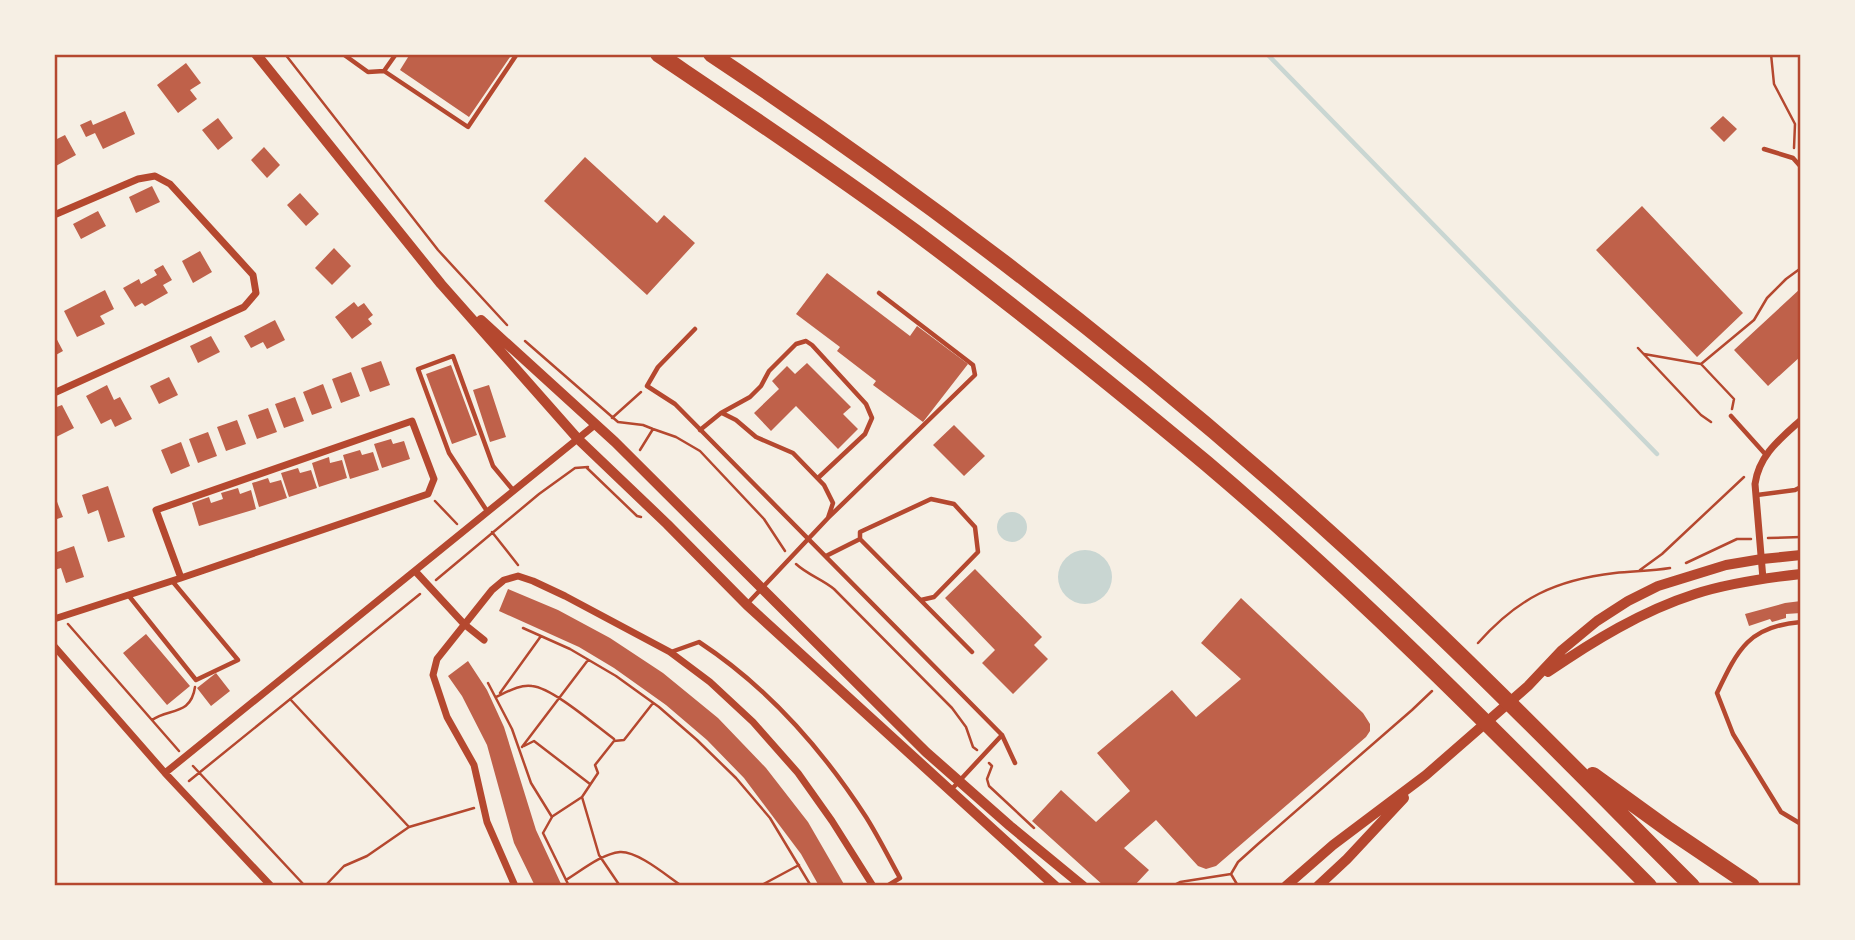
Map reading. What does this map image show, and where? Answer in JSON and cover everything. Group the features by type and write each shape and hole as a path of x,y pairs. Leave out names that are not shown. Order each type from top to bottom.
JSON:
{"highway":[{"path":"657,54 783,138 916,233 1085,364 1208,465 1475,711 1649,886"},
{"path":"711,54 800,113 936,210 1105,340 1229,444 1341,542 1497,690 1692,886"},
{"path":"1553,747 1752,886"}],"street":[{"path":"256,54 441,284 578,439 747,605 1055,886"},
{"path":"54,215 138,179 155,176 170,184 253,275 256,293 244,307 54,393"},
{"path":"441,284 615,442 926,752 1083,886"},
{"path":"54,619 177,580 428,494 434,479 412,421 156,510 177,580"},
{"path":"1763,579 1756,495 1757,471 1774,445 1801,421"},
{"path":"165,773 596,425"},
{"path":"1286,886 1333,845 1426,775 1528,685 1562,650 1597,621 1628,601 1658,586 1726,565 1801,555"},
{"path":"415,570 464,624 484,640"},
{"path":"1528,685 1584,647 1636,619 1694,594 1722,586 1801,574"},
{"path":"515,886 487,822 474,765 447,718 433,675 437,659 492,590 504,580 518,576 565,596 670,652 710,682 753,722 798,773 873,886"},
{"path":"54,646 165,773 271,886"},
{"path":"1318,886 1426,775"},
{"path":"1017,853 1048,886"}],"lane":[{"path":"342,54 368,72 384,71 468,127 517,54"},
{"path":"384,71 396,54"},
{"path":"1764,149 1793,158 1801,167"},
{"path":"747,605 828,518 975,375 973,365 879,293"},
{"path":"695,329 658,367 647,386 675,404 1002,735 1015,763"},
{"path":"701,430 721,412 750,397 761,386 769,371 796,344 806,341 866,404 872,418 865,434 818,478"},
{"path":"488,512 449,453 418,369 453,356 493,466 513,491"},
{"path":"721,412 736,420 756,437 793,453 824,485 833,503 828,518"},
{"path":"1731,416 1764,457"},
{"path":"1756,495 1801,488"},
{"path":"921,600 934,597 978,552 975,527 954,504 931,499 860,532 860,539 972,652"},
{"path":"826,556 860,539"},
{"path":"129,595 196,680 239,660 177,580"},
{"path":"1801,622 1785,623 1763,630 1751,638 1735,658 1717,693 1733,734 1781,812 1801,824"},
{"path":"670,652 699,642 729,662 781,710 829,765 866,818 900,878 887,886"},
{"path":"950,791 1002,735"}],"path":[{"path":"285,54 438,250 508,327"},
{"path":"1771,54 1774,84 1795,124 1793,158"},
{"path":"1700,364 1755,320 1767,298 1801,268"},
{"path":"519,336 618,422 643,425 676,437 700,451 764,519 790,559 805,572 834,589 952,708 966,727 973,747 992,766 987,779 989,786 1036,830"},
{"path":"1638,348 1701,415 1711,422"},
{"path":"1644,354 1700,364 1734,399 1731,416"},
{"path":"612,418 647,386"},
{"path":"615,442 618,422"},
{"path":"640,450 653,429"},
{"path":"1639,570 1662,554 1764,457"},
{"path":"180,789 539,494 575,468 587,468 598,458"},
{"path":"428,494 456,522"},
{"path":"492,532 518,563 518,576"},
{"path":"1776,537 1801,537"},
{"path":"1683,564 1737,540 1748,539"},
{"path":"1478,643 1495,625 1537,594 1578,579 1675,568"},
{"path":"523,628 616,676 697,740 736,778 769,818 811,886"},
{"path":"498,696 541,636"},
{"path":"520,748 588,660"},
{"path":"152,720 183,709 194,695 196,680"},
{"path":"488,683 498,696 520,748 531,783 551,817"},
{"path":"498,696 514,688 533,685 560,698 616,741"},
{"path":"1231,874 1238,862 1432,691"},
{"path":"290,699 410,827"},
{"path":"569,886 543,833 551,817 582,797 598,773 595,765 616,741 624,740 653,703"},
{"path":"520,748 534,741 590,785"},
{"path":"582,797 599,855 620,886"},
{"path":"325,886 344,866 367,856 410,827 483,805"},
{"path":"566,880 619,852 633,854 682,886"},
{"path":"760,886 799,865"},
{"path":"1172,886 1180,882 1231,874"},
{"path":"1231,874 1238,886"}],"shaded area":[{"path":"1012,512 1018,513 1026,521 1026,533 1018,541 1012,542 1006,541 998,533 997,527 998,521 1006,513"},
{"path":"1085,550 1104,558 1112,577 1104,596 1085,604 1066,596 1058,577 1066,558"}],"building":[{"path":"410,54 505,54 510,57 469,117 400,70"},
{"path":"186,63 201,83 190,90 197,99 178,113 157,85"},
{"path":"125,111 135,134 103,149 95,133 86,137 80,125 91,120 93,125"},
{"path":"1723,116 1737,129 1724,142 1710,128"},
{"path":"218,118 233,138 218,150 202,130"},
{"path":"54,134 57,139 65,135 76,155 54,167"},
{"path":"264,147 280,165 267,178 251,160"},
{"path":"585,157 657,223 664,215 695,243 647,295 544,201"},
{"path":"152,186 160,202 136,213 129,197"},
{"path":"300,193 319,214 306,226 287,205"},
{"path":"1642,206 1743,313 1697,357 1596,250"},
{"path":"98,211 106,226 81,239 73,224"},
{"path":"334,248 351,266 332,285 315,268"},
{"path":"200,251 212,272 193,283 182,261"},
{"path":"163,265 172,280 163,285 168,293 145,306 142,303 135,307 123,288 139,279 141,284 157,275 154,270"},
{"path":"827,273 910,336 917,326 968,364 923,422 873,385 876,381 837,351 840,347 796,314"},
{"path":"1801,288 1801,356 1768,386 1734,350"},
{"path":"105,290 114,309 100,316 105,324 77,337 64,311"},
{"path":"354,302 358,307 364,303 373,315 368,319 372,324 352,339 335,317"},
{"path":"275,320 285,340 267,349 263,342 251,348 244,336"},
{"path":"54,334 63,351 54,356"},
{"path":"211,336 220,352 198,363 190,346"},
{"path":"381,361 390,385 370,392 361,368"},
{"path":"807,363 851,407 843,414 858,429 838,449 796,406 771,431 754,413 779,389 772,381 787,366 795,374"},
{"path":"451,365 477,435 452,444 426,374"},
{"path":"351,372 360,396 341,403 332,379"},
{"path":"169,377 178,395 159,404 150,386"},
{"path":"323,384 332,408 312,415 303,392"},
{"path":"107,385 114,400 120,397 132,419 115,427 111,419 101,424 86,396"},
{"path":"489,385 506,437 490,442 473,390"},
{"path":"295,397 304,421 284,428 275,404"},
{"path":"62,405 74,428 54,438 54,408"},
{"path":"268,408 277,432 257,439 248,415"},
{"path":"237,420 246,444 226,451 217,427"},
{"path":"954,425 985,456 964,476 933,445"},
{"path":"208,432 217,456 198,463 189,439"},
{"path":"391,439 393,444 404,441 410,459 382,468 374,444"},
{"path":"181,442 190,466 171,474 161,450"},
{"path":"360,450 362,455 373,452 379,470 350,479 343,455"},
{"path":"329,457 330,463 342,460 347,478 319,487 312,463"},
{"path":"298,468 300,473 311,470 317,488 289,497 281,473"},
{"path":"268,478 270,483 281,480 287,498 259,507 252,483"},
{"path":"108,486 125,537 108,542 98,510 88,514 82,495"},
{"path":"238,488 240,494 251,490 256,509 199,526 192,503 209,497 211,503 223,499 221,493"},
{"path":"54,494 63,517 54,520"},
{"path":"74,546 84,577 66,583 61,568 54,570 54,553"},
{"path":"975,569 1042,637 1034,645 1048,659 1013,694 982,663 995,650 945,598"},
{"path":"508,589 558,610 610,638 663,673 718,718 766,768 808,822 845,886 819,886 801,854 744,778 707,740 666,705 579,647 499,611"},
{"path":"1241,598 1363,713 1370,724 1370,731 1216,866 1206,869 1198,866 1156,820 1124,848 1149,870 1134,886 1104,886 1032,821 1061,790 1096,822 1130,791 1097,753 1172,690 1196,717 1241,679 1201,643"},
{"path":"1801,601 1801,613 1786,614 1786,618 1772,622 1770,619 1749,626 1745,614"},
{"path":"146,634 190,686 167,705 123,653"},
{"path":"468,661 487,690 504,727 536,830 562,886 535,886 514,843 487,745 462,696 448,676"},
{"path":"216,673 230,691 211,706 197,688"}],"waterway":[{"path":"1267,54 1657,454"}]}
